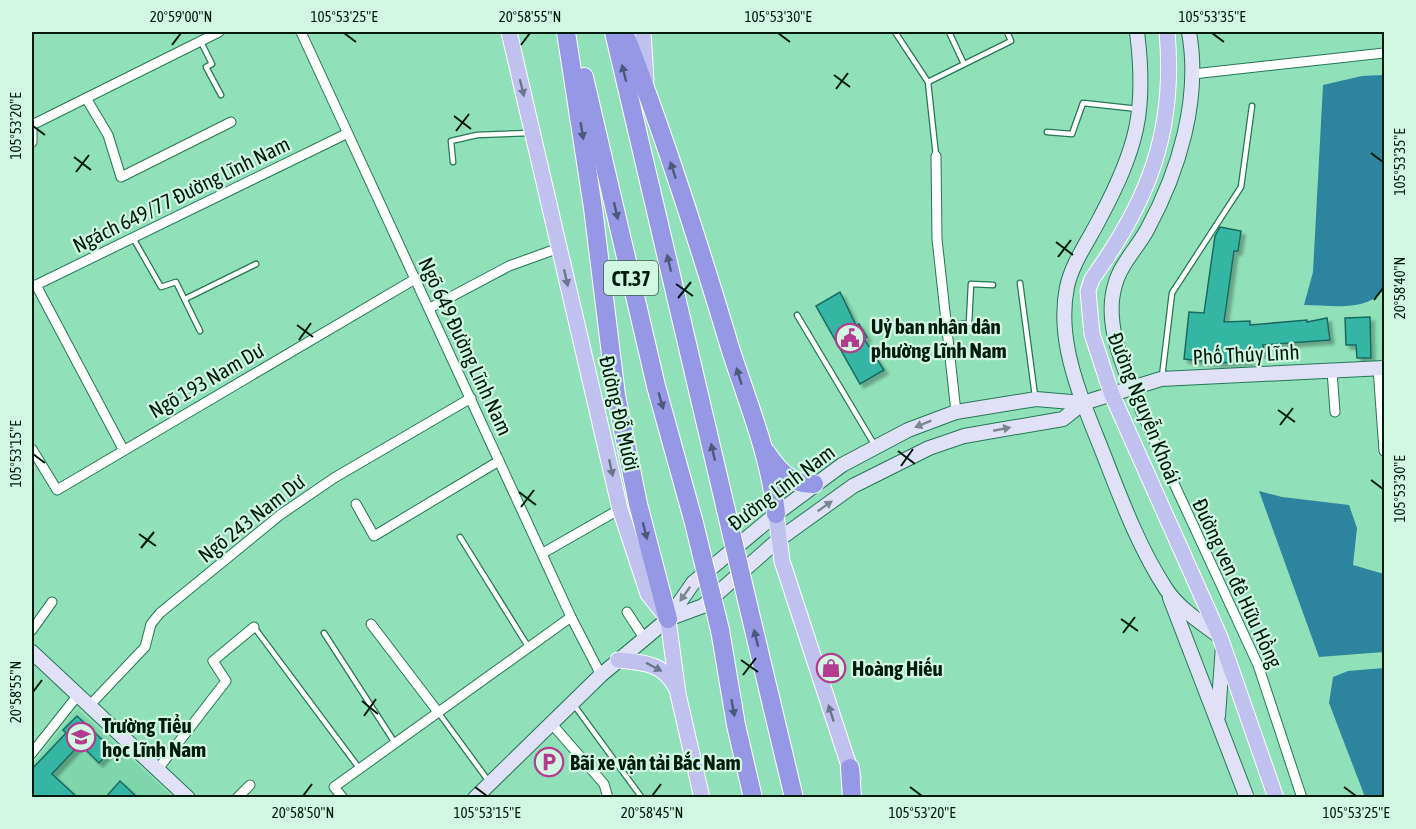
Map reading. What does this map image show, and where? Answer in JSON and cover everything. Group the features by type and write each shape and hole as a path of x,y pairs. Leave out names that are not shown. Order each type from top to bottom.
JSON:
{"highway":[{"path":"566,32 593,208 616,395 638,504 668,619"},
{"name":"CT.37","path":"574,32 656,386 694,523 720,630 736,725 753,798"},
{"name":"CT.37","path":"614,32 794,798"},
{"path":"624,32 646,86 759,441 776,514"},
{"path":"759,441 786,476 800,482 814,484"},
{"path":"850,768 852,798"}],"main road":[{"name":"Đường Đỗ Mười","path":"508,32 620,508 648,594 668,619"},
{"path":"643,32 646,86"},
{"name":"Đường Nguyễn Khoái","path":"1167,32 1170,92 1167,118 1154,169 1135,212 1092,279 1088,291 1092,334 1112,395 1222,640 1276,798"},
{"path":"776,514 782,561 860,798"},
{"path":"668,619 678,694 702,798"},
{"path":"618,660 653,665 672,680 678,694"}],"street":[{"path":"32,142 32,125 219,32"},
{"name":"Ngõ 649 Đường Lĩnh Nam","path":"301,32 346,134 430,308 571,617 601,675"},
{"path":"1137,32 1142,69 1141,110 1131,152 1111,198 1074,266 1067,286 1066,340 1083,403 1124,506 1167,591 1247,798"},
{"path":"1132,387 1120,361 1116,342 1113,292 1120,273 1146,230 1171,177 1186,129 1193,74 1189,32"},
{"path":"1193,74 1384,53"},
{"path":"86,98 108,135 121,177 231,122"},
{"name":"Ngách 649/77 Đường Lĩnh Nam","path":"34,286 346,134"},
{"path":"936,156 937,239 956,412"},
{"path":"430,308 509,266 559,248"},
{"name":"Ngõ 193 Nam Dư","path":"32,449 57,490 123,449 415,279"},
{"path":"34,286 123,449"},
{"path":"1381,368 1384,451"},
{"name":"Phố Thúy Lĩnh","path":"1112,395 1161,380 1381,368"},
{"path":"1332,371 1335,412"},
{"name":"Đường ven đê Hữu Hồng","path":"1132,387 1140,411 1258,665 1302,798"},
{"name":"Đường Lĩnh Nam","path":"475,798 601,675 668,619 693,583 814,484 876,446 908,430 956,412 1036,399 1083,403 1112,395"},
{"name":"Ngõ 243 Nam Dư","path":"90,705 145,647 151,624 160,613 261,529 334,478 471,398"},
{"name":"Đường Lĩnh Nam","path":"668,619 703,606 778,540 853,486 908,457 964,436 1063,419 1083,403"},
{"path":"356,504 374,536 499,461"},
{"path":"543,553 620,508"},
{"path":"1167,591 1222,640 1217,721"},
{"path":"32,630 52,602"},
{"path":"627,612 644,638"},
{"path":"343,798 334,787 571,617"},
{"path":"371,624 438,712"},
{"path":"158,769 226,681 213,661 254,627"},
{"path":"32,652 188,798"},
{"path":"32,753 78,695"},
{"path":"551,723 604,784 608,798"},
{"path":"237,798 250,785"}],"lane":[{"path":"895,32 928,82 936,156"},
{"path":"949,32 964,64"},
{"path":"928,82 1011,41 1007,32"},
{"path":"201,42 212,64 206,67 221,95"},
{"path":"1047,132 1072,134 1083,103 1141,110"},
{"path":"1161,380 1172,293 1241,187 1252,106"},
{"path":"453,162 451,141 477,135 532,132"},
{"path":"132,238 161,287 176,282 200,331"},
{"path":"185,299 256,264"},
{"path":"1020,283 1036,399"},
{"path":"946,326 969,323 971,284 993,285"},
{"path":"797,315 876,446"},
{"path":"460,537 529,648"},
{"path":"254,627 359,768"},
{"path":"324,633 395,743"},
{"path":"573,703 642,798"},
{"path":"438,712 490,783"}],"shaded area":[{"name":"Trường Tiểu học Lĩnh Nam","path":"77,709 173,797 32,798 32,766"}],"water":[{"path":"1384,75 1384,288 1377,296 1359,304 1304,305 1313,272 1323,85 1362,76"},
{"path":"1259,491 1282,497 1349,505 1357,528 1353,565 1384,574 1384,652 1319,657"},
{"path":"1384,668 1384,797 1365,797 1329,703 1333,677 1348,671"}],"building":[{"path":"1220,227 1241,231 1238,251 1234,251 1224,322 1250,321 1250,325 1307,320 1307,322 1327,318 1330,340 1263,345 1264,353 1250,354 1250,361 1220,363 1184,359 1189,312 1204,313 1215,236"},
{"name":"Uỷ ban nhân dân phường Lĩnh Nam","path":"840,292 856,325 859,324 867,337 864,339 884,370 860,384 816,306"},
{"path":"1370,317 1371,358 1357,358 1356,345 1346,345 1345,318"},
{"path":"77,716 112,749 99,763 80,744 52,774 78,798 32,798 32,769 66,733 63,730"},
{"path":"120,781 138,798 105,798"}],"place":[{"name":"Uỷ ban nhân dân phường Lĩnh Nam","path":"850,338"},
{"name":"Hoàng Hiếu","path":"831,668"},
{"name":"Trường Tiểu học Lĩnh Nam","path":"81,737"},
{"name":"Bãi xe vận tải Bắc Nam","path":"549,762"}]}
